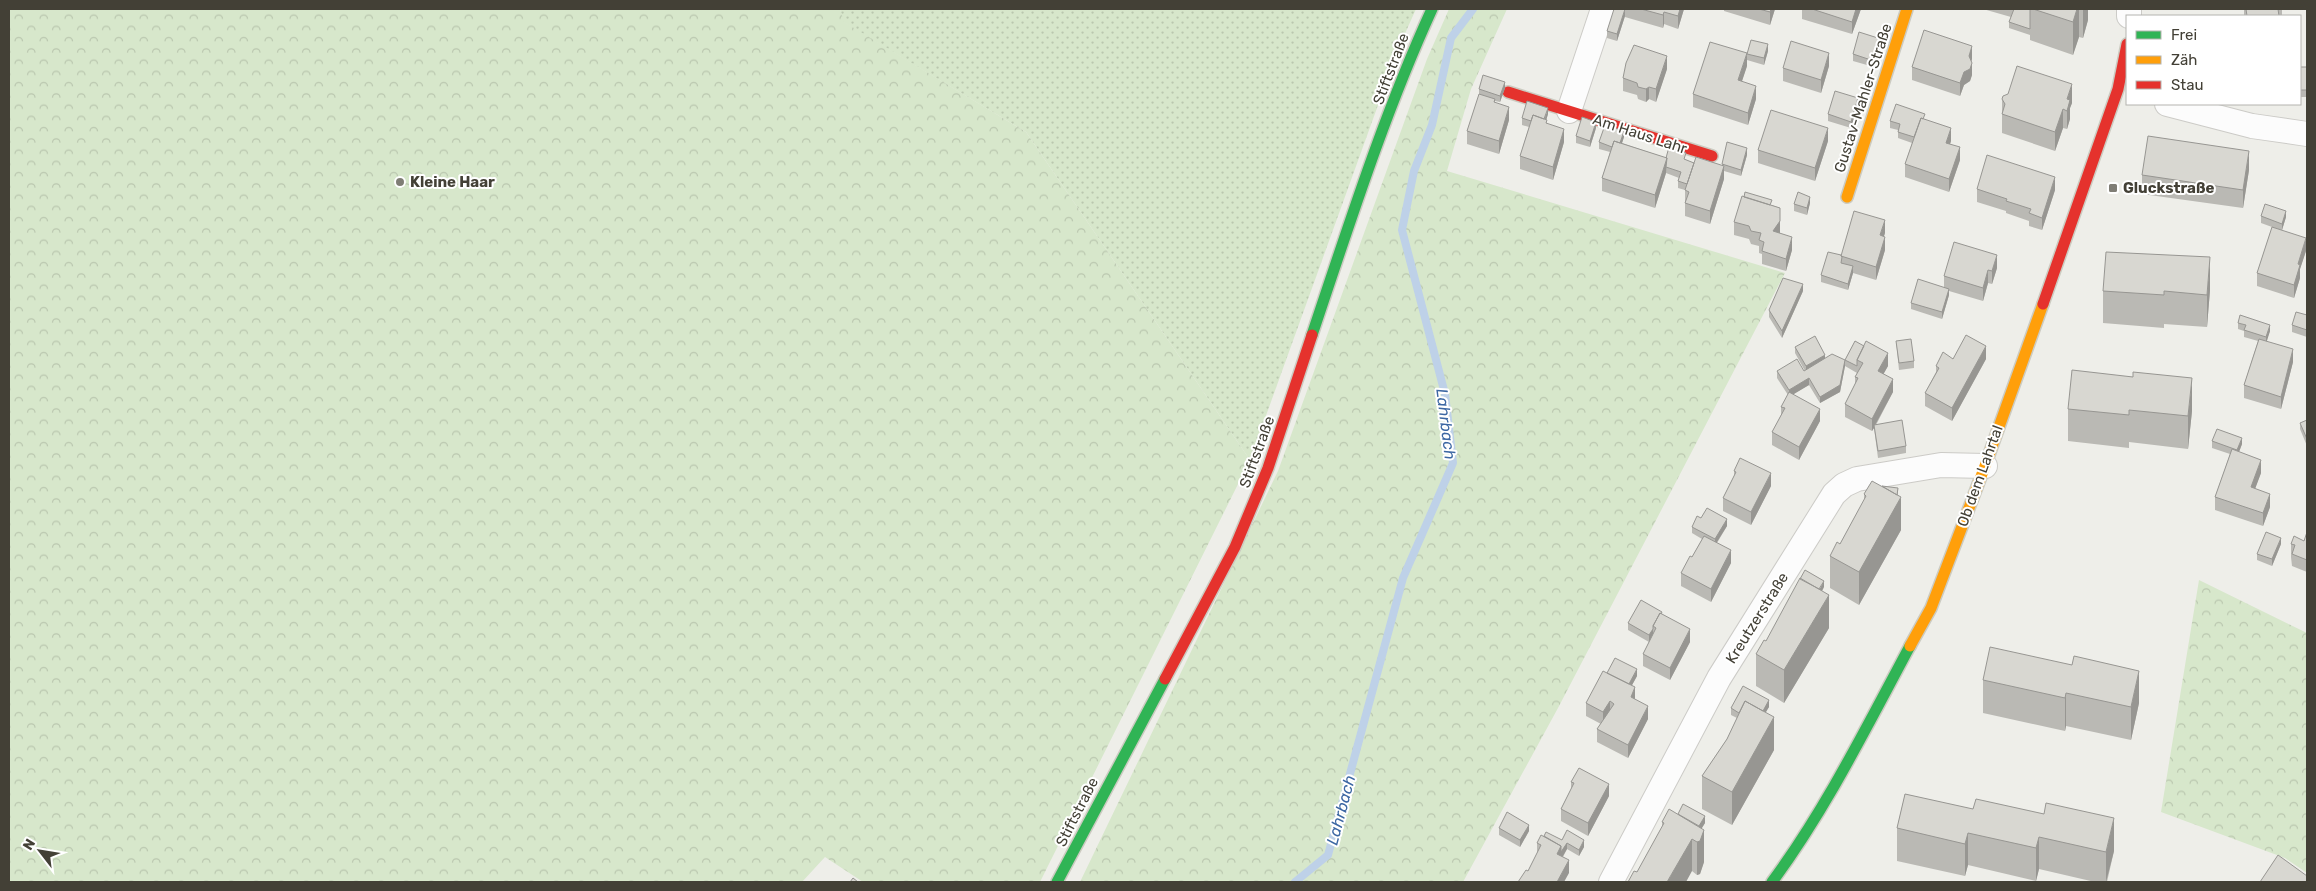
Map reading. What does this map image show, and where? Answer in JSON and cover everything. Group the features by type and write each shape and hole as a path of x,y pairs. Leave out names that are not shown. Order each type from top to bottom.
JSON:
{"street":[{"name":"Stiftstraße","path":"1057,882 1235,547 1268,468 1357,202 1413,52 1432,9"},
{"path":"1569,111 1603,9"},
{"name":"Gustav-Mahler-Straße","path":"1847,197 1907,9"},
{"name":"Ob dem Lahrtal","path":"1772,882 1791,856 1852,756 1931,608 2123,90 2126,56"},
{"name":"Am Haus Lahr","path":"1508,92 1712,156"},
{"path":"2171,105 2252,126 2307,134"},
{"name":"Kreutzerstraße","path":"1611,882 1719,678 1834,494 1844,485 1857,479 1941,465 1985,466"}],"green space":[{"path":"9,9 840,9 844,22 1026,132 1250,460 1040,882 863,882 825,857 802,882 9,882"},
{"path":"840,9 1416,9 1399,47 1250,460 1026,132 843,22"},
{"path":"1449,9 1507,9 1471,89 1447,171 1785,273 1558,708 1463,882 1080,882 1278,471 1427,59"},
{"path":"2199,580 2307,633 2307,873 2285,858 2161,812"}],"building":[{"path":"1614,9 1625,9 1617,34 1607,31"},
{"path":"1641,9 1680,9 1678,16 1664,12 1663,15"},
{"path":"1759,9 1771,9 1770,12"},
{"path":"1812,9 1856,9 1852,22"},
{"path":"2014,9 2030,9 2030,29 2009,22"},
{"path":"2033,9 2077,9 2073,22"},
{"path":"2246,9 2278,9 2279,15 2247,15"},
{"path":"1924,30 1972,46 1969,56 1972,63 1970,69 1964,72 1960,83 1912,67"},
{"path":"1859,32 1881,39 1874,61 1853,54"},
{"path":"1751,40 1768,44 1764,58 1747,54"},
{"path":"1791,41 1829,53 1821,80 1783,68"},
{"path":"1710,42 1747,53 1738,80 1756,86 1748,113 1693,94"},
{"path":"1634,45 1667,56 1656,89 1638,87 1637,83 1623,78 1626,63"},
{"path":"2017,66 2072,84 2067,99 2070,100 2067,111 2063,109 2055,132 2002,114 2005,104 2002,99 2003,96 2008,94"},
{"path":"2301,67 2307,67 2307,90 2301,90"},
{"path":"1483,75 1505,82 1500,96 1479,89"},
{"path":"1835,91 1858,98 1851,122 1828,114"},
{"path":"1479,94 1495,99 1494,102 1509,107 1499,141 1467,131"},
{"path":"1527,101 1548,108 1544,119 1533,115 1531,121 1522,118"},
{"path":"1896,104 1925,114 1923,119 1921,118 1914,137 1898,132 1900,124 1890,121"},
{"path":"1771,110 1828,128 1815,168 1758,150"},
{"path":"1533,115 1547,120 1546,123 1564,129 1553,167 1520,156"},
{"path":"1582,117 1596,122 1590,141 1576,136"},
{"path":"1921,118 1951,128 1946,143 1960,147 1949,179 1905,164"},
{"path":"1605,125 1624,131 1620,143 1614,141 1612,147 1599,142"},
{"path":"2148,136 2249,151 2243,190 2142,175"},
{"path":"1614,141 1667,158 1655,195 1602,178"},
{"path":"1727,142 1747,148 1741,170 1722,164"},
{"path":"1669,147 1686,153 1684,159 1694,163 1687,184 1678,181 1681,172 1666,167"},
{"path":"1987,155 2055,177 2042,218 2029,213 2031,209 1977,189"},
{"path":"1696,157 1724,166 1710,211 1685,203 1689,192 1685,190"},
{"path":"1745,192 1772,200 1770,205 1744,197"},
{"path":"1798,192 1810,197 1807,208 1794,204"},
{"path":"1742,196 1780,208 1780,221 1773,231 1792,237 1786,259 1762,251 1764,242 1759,240 1761,233 1751,231 1749,226 1734,222"},
{"path":"2265,204 2286,211 2282,224 2261,216"},
{"path":"1854,211 1885,220 1880,235 1885,237 1876,267 1841,256"},
{"path":"2272,227 2306,238 2294,285 2257,273"},
{"path":"1954,242 1997,255 1992,271 1988,270 1983,288 1944,276"},
{"path":"1828,252 1841,255 1841,263 1853,266 1848,284 1821,275"},
{"path":"2106,252 2210,257 2207,295 2164,291 2164,295 2103,291"},
{"path":"1783,278 1803,284 1782,331 1769,310"},
{"path":"1918,279 1949,289 1942,312 1911,303"},
{"path":"2296,312 2307,315 2307,330 2292,325"},
{"path":"2240,315 2270,325 2266,337 2244,330 2246,325 2238,323"},
{"path":"1966,335 1986,346 1952,408 1925,393 1939,368 1936,366 1943,352 1953,359"},
{"path":"1815,336 1825,355 1806,366 1795,347"},
{"path":"1911,339 1914,361 1899,363 1896,341"},
{"path":"2259,339 2293,349 2281,397 2244,385"},
{"path":"1855,341 1864,346 1857,360 1857,366 1845,360"},
{"path":"1866,341 1888,353 1878,371 1893,379 1872,419 1845,404 1858,378 1855,377 1863,363 1857,360"},
{"path":"1832,354 1845,360 1840,385 1820,397 1809,378 1789,390 1777,371 1797,359 1804,371"},
{"path":"2072,370 2133,377 2133,372 2192,378 2188,416 2129,410 2129,415 2068,409"},
{"path":"1789,392 1820,409 1799,447 1772,432 1785,408 1781,407"},
{"path":"1902,420 1906,446 1878,451 1874,425"},
{"path":"2307,420 2307,439 2300,423"},
{"path":"2217,429 2242,438 2237,450 2212,441"},
{"path":"2232,449 2261,460 2251,487 2270,494 2263,513 2215,497"},
{"path":"1740,458 1771,473 1751,512 1723,498 1736,472 1734,471"},
{"path":"1872,481 1901,497 1859,572 1830,556 1837,542 1840,544"},
{"path":"1882,486 1898,488 1897,495"},
{"path":"1707,508 1727,519 1715,539 1692,527 1697,516 1701,518"},
{"path":"2266,532 2281,538 2272,559 2257,554"},
{"path":"2307,532 2307,560 2292,554 2295,545 2291,544 2294,536 2304,541"},
{"path":"1704,536 1731,550 1711,589 1681,573"},
{"path":"1805,570 1824,581 1819,589 1800,579"},
{"path":"1800,578 1829,595 1784,670 1756,654 1764,640 1766,641"},
{"path":"1641,600 1662,612 1649,635 1628,623"},
{"path":"1660,613 1690,629 1670,668 1643,654 1656,628 1653,626"},
{"path":"1990,647 2072,665 2074,656 2139,671 2131,707 2066,693 2065,698 1983,680"},
{"path":"1615,658 1637,669 1629,684 1607,673"},
{"path":"1603,671 1635,687 1631,697 1648,706 1628,745 1597,729 1614,704 1610,701 1603,712 1586,703"},
{"path":"1743,686 1769,700 1763,711 1745,701 1739,713 1731,708"},
{"path":"1745,701 1774,717 1732,792 1702,776 1727,739"},
{"path":"1579,768 1609,784 1588,823 1561,809 1574,783 1571,782"},
{"path":"1905,794 1973,809 1976,799 2044,814 2046,803 2114,818 2106,852 2039,837 2036,848 1968,833 1965,844 1897,828"},
{"path":"1683,804 1705,816 1699,826 1678,814"},
{"path":"1669,809 1704,830 1700,841 1697,842 1692,839 1667,882 1628,882 1634,871 1637,872 1664,823 1662,822"},
{"path":"1507,812 1529,825 1520,840 1499,828"},
{"path":"1567,830 1584,840 1579,850 1567,843 1561,852 1561,846 1544,836 1546,832 1562,840"},
{"path":"1541,835 1561,846 1557,854 1569,860 1557,882 1518,882 1526,870 1528,871 1541,845 1537,843"},
{"path":"2278,855 2307,876 2306,882 2260,882"},
{"path":"853,878 858,882 850,882"}],"waterway":[{"name":"Lahrbach","path":"1295,882 1328,855 1403,578 1453,463 1445,394 1402,230 1414,171 1432,125 1451,38 1473,9"}],"traffic: fast":[{"path":"1312,335 1383,129 1432,9"},
{"path":"1772,882 1828,796 1862,737 1910,646"},
{"path":"1057,882 1165,679"}],"traffic: slow":[{"path":"1847,197 1907,9"},
{"path":"1910,646 1931,608 1985,466 2043,304"}],"traffic: jam":[{"path":"2043,304 2118,89 2126,49"},
{"path":"1508,92 1712,156"},
{"path":"1165,679 1235,547 1268,468 1312,335"}],"place":[{"name":"Kleine Haar","path":"400,182"},
{"name":"Gluckstraße","path":"2113,188"}]}
